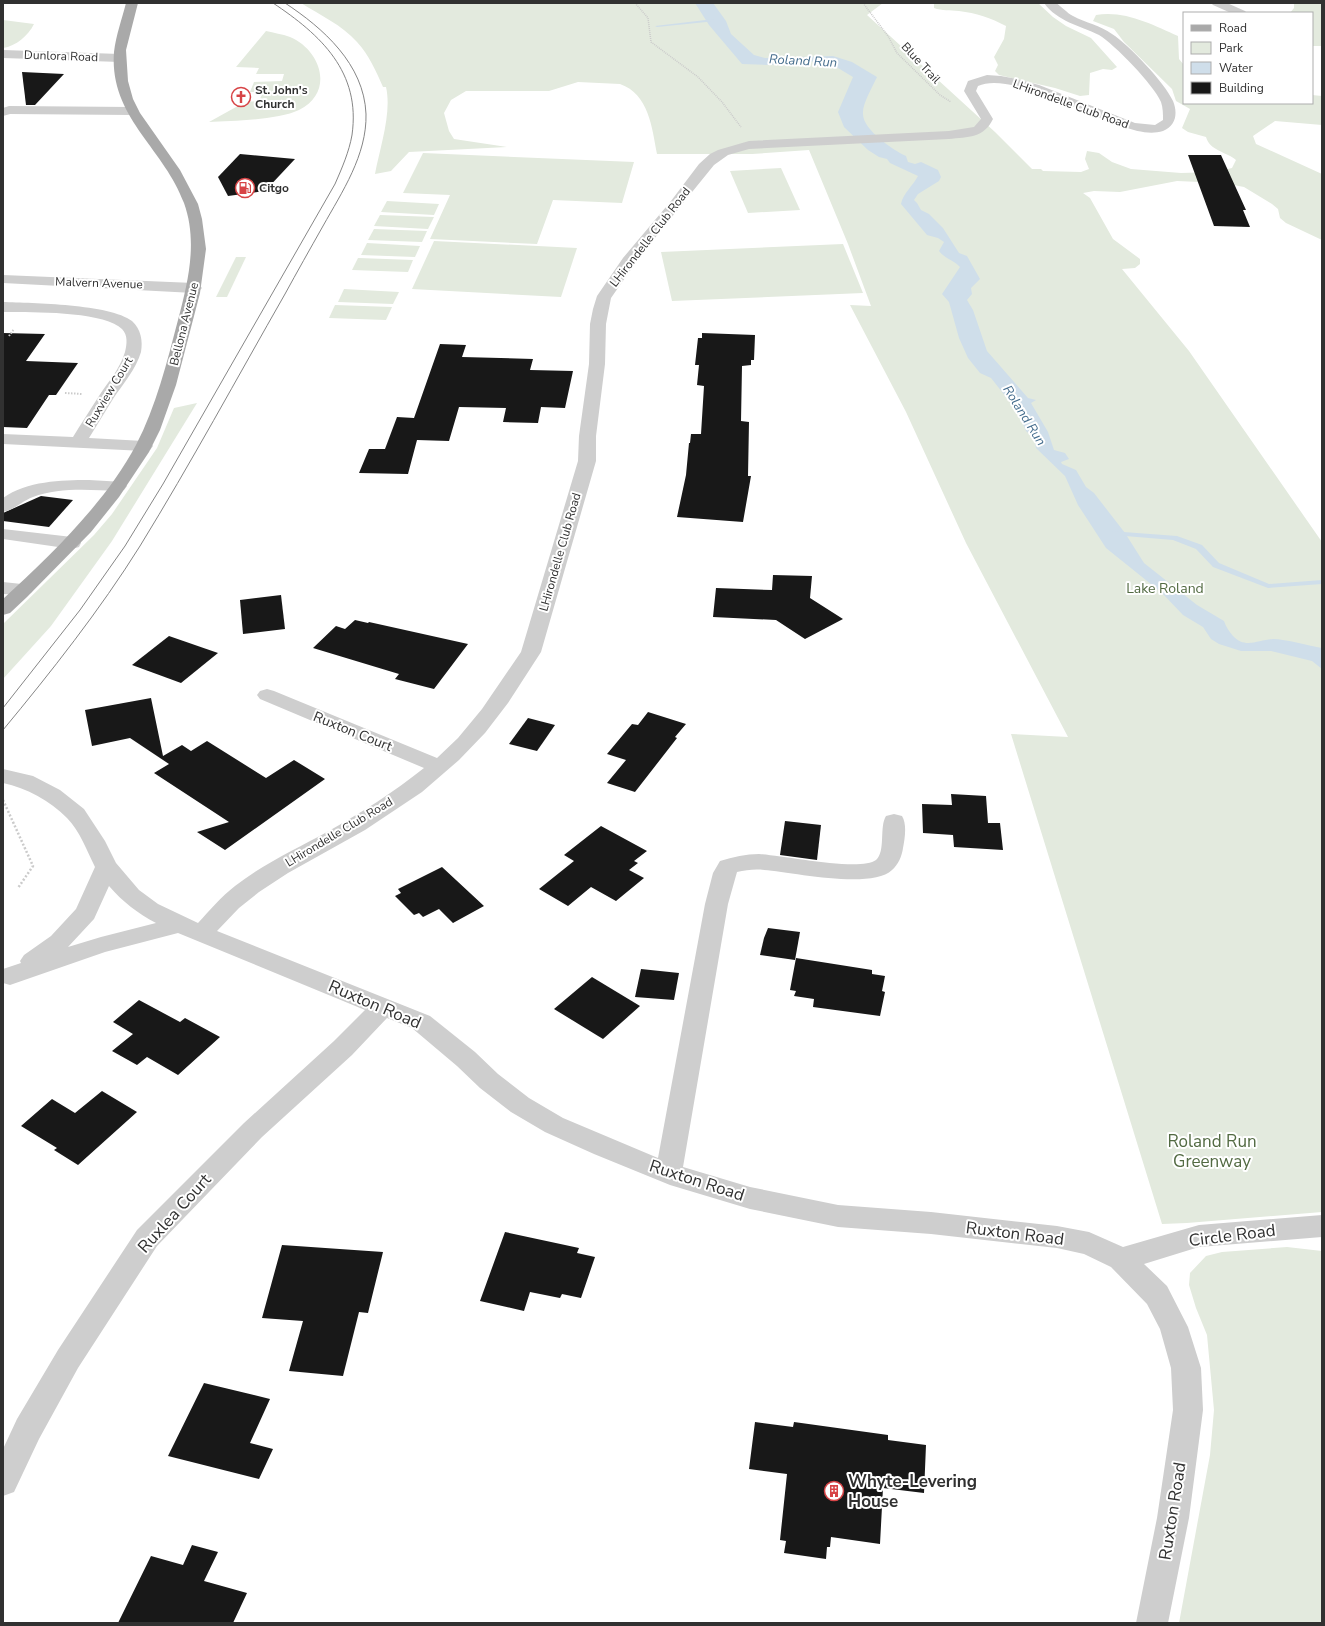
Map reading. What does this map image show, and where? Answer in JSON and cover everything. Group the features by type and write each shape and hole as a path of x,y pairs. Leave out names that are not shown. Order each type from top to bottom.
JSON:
{"main road":[{"name":"Bellona Avenue","path":"3,609 72,543 98,514 144,446 160,408 176,356 194,288 198,266 199,247 197,229 191,205 175,173 132,111 124,89 120,58 121,43 132,3"}],"street":[{"name":"LHirondelle Club Road","path":"190,929 232,901 250,886 371,816 439,767 472,734 496,706 514,680 531,652 587,461 586,445 597,364 597,327 603,300 618,275 638,249 703,168 716,157 727,151 750,145 924,137 968,133 979,130 984,125 986,119 984,112 970,91 972,84 986,79 1008,81 1029,86 1138,128 1154,129 1164,126 1169,121 1166,101 1122,48 1107,36 1073,21 1053,7 1050,3"},
{"path":"1217,3 1239,12"},
{"name":"Dunlora Road","path":"3,54 120,58"},
{"path":"3,112 9,110 132,111"},
{"name":"Malvern Avenue","path":"3,279 194,288"},
{"name":"Ruxview Court","path":"3,307 81,311 105,315 125,322 133,331 134,341 132,356 120,378 78,442"},
{"name":"Ruxview Court","path":"3,439 144,446"},
{"path":"3,507 11,499 21,494 43,489 80,485 118,486"},
{"path":"3,534 72,543"},
{"path":"3,588 24,589"},
{"name":"Ruxton Court","path":"267,695 439,767"},
{"name":"Ruxton Road","path":"3,776 25,782 45,792 76,814 94,841 106,867 131,896 150,910 190,929 421,1022 466,1059 489,1081 520,1105 554,1125 603,1147 669,1173 750,1198 838,1216 930,1223 1057,1237 1089,1243 1121,1259 1157,1295 1174,1327 1186,1368 1188,1410 1173,1518 1152,1623"},
{"path":"669,1173 686,1064 724,873 728,866 751,862 764,862 843,872 878,870 884,866 892,854 894,821"},
{"path":"6,978 59,942 86,913 106,867"},
{"path":"6,978 101,945 143,935 190,929"},
{"name":"Ruxlea Court","path":"3,1482 28,1429 68,1358 147,1238 253,1130 343,1048 384,1006"},
{"name":"Circle Road","path":"1121,1259 1199,1236 1322,1226"}],"path":[{"path":"635,3 648,18 652,42 698,77 722,102 742,129 750,145"},
{"name":"Blue Trail","path":"863,3 888,36 897,53 940,95 951,102 984,112"},
{"path":"3,800 33,866 18,888"}],"green space":[{"name":"Lake Roland","path":"301,3 883,3 867,15 995,132 1032,169 1041,169 1043,171 1081,172 1089,169 1085,159 1087,151 1099,153 1112,162 1131,169 1181,173 1215,172 1232,168 1236,160 1211,145 1206,137 1188,132 1182,128 1190,109 1176,101 1172,89 1124,42 1114,29 1093,21 1096,15 1107,14 1128,17 1149,23 1178,36 1179,59 1183,64 1183,104 1313,104 1313,95 1322,96 1322,125 1275,121 1253,136 1256,144 1322,174 1322,240 1286,223 1280,218 1278,209 1244,187 1223,183 1177,181 1120,192 1094,191 1083,193 1090,198 1113,239 1140,259 1140,264 1135,268 1122,269 1189,351 1322,542 1322,1212 1162,1224 1011,734 1068,737 966,543 906,412 850,305 871,306 848,244 809,150 752,154 657,154 648,113 637,96 630,89 620,84 578,82 549,91 466,91 451,100 444,113 449,131 454,139 507,147 409,152 391,171 375,174 385,130 388,108 386,87 383,87 369,58 361,47 345,30"},
{"path":"934,3 1038,3 1053,17 1066,26 1091,38 1117,67 1112,70 1103,69 1090,73 1089,95 1080,96 1055,88 999,75 995,71 998,65 994,57 1004,39 1006,26 989,18 965,12 934,8"},
{"path":"1294,3 1322,3 1322,46 1313,46 1313,12 1291,12 1294,8"},
{"path":"3,20 34,24 21,40 3,48"},
{"path":"266,31 290,37 301,43 310,51 320,72 320,82 317,93 310,102 299,110 279,116 209,122 245,102 259,101 263,92 250,92 254,82 282,81 284,74 256,74 259,68 236,67"},
{"path":"423,153 634,162 622,203 553,200 537,244 430,239 450,195 403,193"},
{"path":"781,168 800,210 748,213 730,171"},
{"path":"387,201 439,204 434,215 381,212"},
{"path":"380,215 434,217 428,229 374,226"},
{"path":"374,229 427,231 422,242 368,240"},
{"path":"434,241 577,248 561,297 412,289"},
{"path":"367,243 420,246 415,257 361,255"},
{"path":"843,244 863,293 672,301 661,252"},
{"path":"236,257 246,257 227,297 216,297"},
{"path":"358,258 413,260 408,272 352,270"},
{"path":"344,289 399,292 393,304 338,302"},
{"path":"335,305 392,307 386,320 329,318"},
{"path":"197,403 112,541 51,626 3,679 3,624 94,535 112,514 157,448 174,408"},
{"path":"1287,1247 1322,1251 1322,1623 1179,1623 1210,1455 1214,1410 1207,1335 1196,1308 1189,1285 1190,1273 1206,1256 1222,1252"}],"water":[{"name":"Roland Run","path":"695,3 713,3 726,21 731,34 754,55 765,58 833,56 852,62 877,77 864,105 864,120 873,133 906,156 908,162 915,164 921,162 938,170 941,177 939,181 918,194 914,200 921,210 929,214 943,228 959,253 967,256 980,279 971,288 972,294 967,300 973,310 987,351 1028,398 1036,400 1031,403 1048,432 1054,450 1065,453 1069,459 1061,462 1062,464 1076,470 1086,487 1094,493 1125,533 1144,563 1197,605 1224,621 1229,631 1238,640 1252,643 1278,639 1322,648 1322,669 1312,661 1271,651 1241,651 1219,644 1211,639 1203,627 1183,615 1162,593 1106,548 1078,505 1065,476 1036,448 1034,438 1026,431 1018,412 991,378 980,373 968,358 959,338 949,302 942,294 960,267 939,251 944,242 938,238 927,235 901,204 904,196 918,176 890,163 887,159 879,157 868,150 844,127 838,112 853,77 833,65 819,61 769,65 742,64 709,25"}],"building":[{"path":"22,72 64,74 35,105 26,105"},
{"path":"240,154 295,159 265,191 228,196 218,177"},
{"path":"1188,155 1221,155 1246,210 1243,210 1250,227 1214,226"},
{"path":"3,333 45,334 26,361 78,363 56,395 49,395 27,428 3,427"},
{"path":"702,333 755,335 754,360 751,360 751,365 742,366 741,421 749,422 748,476 751,476 743,522 677,517 686,475 691,434 701,434 704,386 697,385 699,365 695,365 698,338 702,338"},
{"path":"440,344 466,345 462,357 533,359 530,370 573,371 565,408 541,407 538,423 503,422 506,408 459,407 449,441 417,440 408,474 359,473 369,449 385,449 397,417 414,418"},
{"path":"41,496 73,500 49,527 3,521 3,513"},
{"path":"773,575 812,576 810,598 843,619 805,639 776,620 713,617 716,588 772,590"},
{"path":"281,595 285,629 243,634 240,600"},
{"path":"355,620 468,644 434,689 395,679 399,674 313,648 336,626 345,629"},
{"path":"169,636 218,653 181,683 132,665"},
{"path":"151,698 163,756 182,745 191,751 207,741 266,778 294,760 325,779 225,850 197,832 229,822 154,773 169,764 130,738 92,746 85,710"},
{"path":"648,712 686,724 635,792 607,783 626,760 607,754 632,724 638,725"},
{"path":"528,718 555,725 537,751 509,744"},
{"path":"951,794 986,796 988,823 1000,823 1003,850 954,847 953,835 923,833 922,804 952,805"},
{"path":"785,821 821,825 817,860 780,855"},
{"path":"601,826 647,851 634,861 638,863 629,870 644,878 616,901 591,887 568,906 539,889 574,861 564,855"},
{"path":"442,867 484,906 453,923 439,909 423,917 419,913 414,915 395,896 401,893 398,889"},
{"path":"768,928 800,932 795,960 760,955"},
{"path":"796,958 872,970 872,974 885,976 882,991 885,992 880,1016 813,1007 814,999 794,996 796,991 790,990"},
{"path":"641,969 679,973 674,1000 635,997"},
{"path":"592,977 640,1006 603,1039 554,1009"},
{"path":"139,1000 180,1022 185,1018 220,1037 178,1075 147,1057 137,1065 112,1051 133,1034 113,1022"},
{"path":"102,1091 137,1112 78,1165 54,1150 57,1148 21,1126 52,1099 75,1113"},
{"path":"505,1232 579,1248 577,1253 595,1257 581,1298 562,1294 560,1298 530,1292 524,1311 480,1301"},
{"path":"282,1245 383,1252 368,1313 359,1312 343,1376 289,1371 303,1321 262,1318"},
{"path":"204,1383 270,1399 250,1443 273,1449 259,1479 168,1456"},
{"name":"Whyte-Levering House","path":"755,1422 793,1427 794,1422 888,1435 888,1440 926,1445 924,1493 883,1488 880,1544 831,1537 830,1547 827,1547 826,1559 784,1553 786,1541 780,1540 787,1474 749,1469"},
{"path":"192,1545 218,1552 204,1581 247,1593 233,1623 118,1623 151,1556 183,1565"}],"waterway":[{"path":"657,26 714,20"},
{"path":"1113,533 1174,538 1199,547 1216,565 1268,586 1322,582"}],"tram line":[{"path":"3,708 80,610 125,546 163,484 335,184 345,160 352,135 353,113 350,92 344,74 334,57 321,42 307,28 273,3"},
{"path":"3,730 74,640 125,570 140,546 196,452 285,294 352,173 358,158 365,129 366,114 364,96 358,79 350,63 327,36 285,3"}],"place":[{"name":"St. John's Church","path":"241,97"},
{"name":"Citgo","path":"245,188"},
{"name":"Whyte-Levering House","path":"834,1491"}],"park label":[{"name":"Roland Run Greenway","path":"1212,1151"}]}
